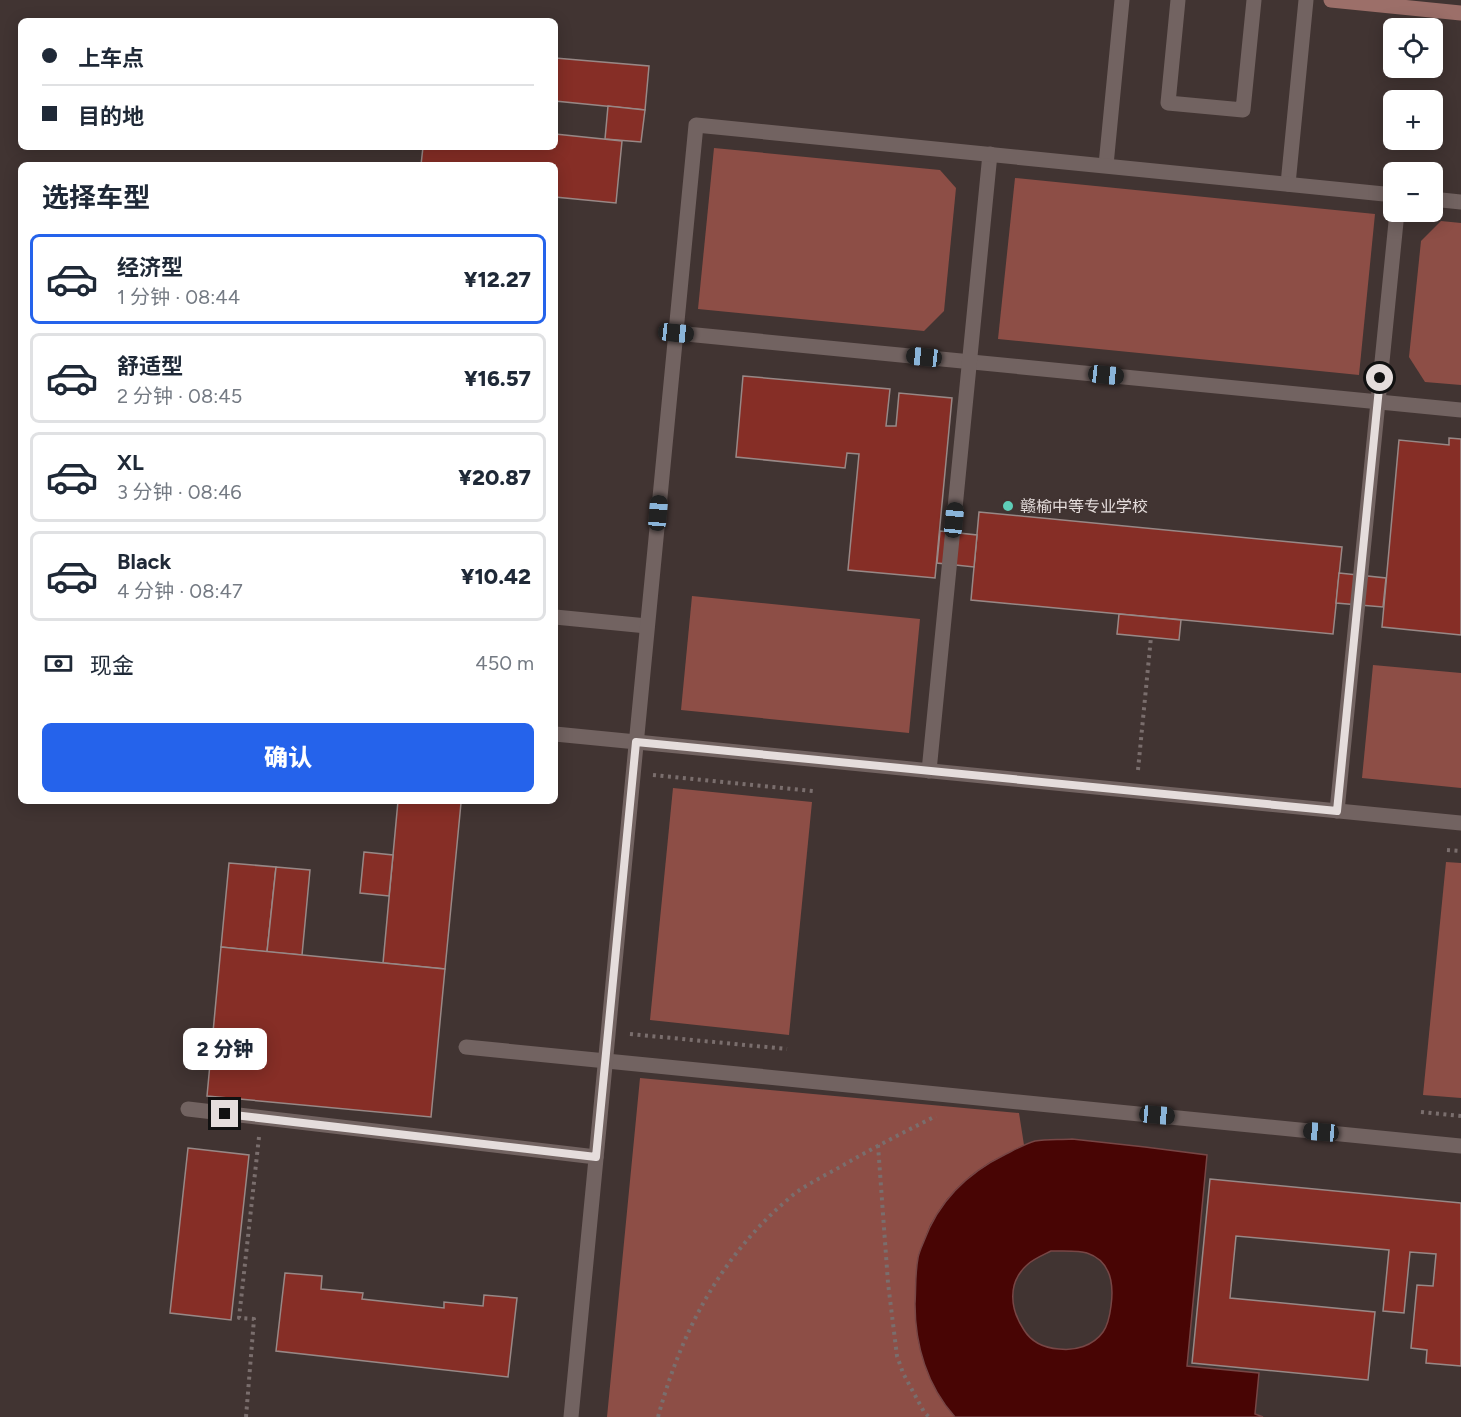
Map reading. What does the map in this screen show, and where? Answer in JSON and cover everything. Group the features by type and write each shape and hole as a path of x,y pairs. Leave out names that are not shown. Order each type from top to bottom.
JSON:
{"main road":[{"path":"1331,0 1461,13"}],"lane":[{"path":"1106,165 1122,0"},
{"path":"1178,0 1168,102 1243,110 1254,0"},
{"path":"1288,184 1306,0"},
{"path":"571,1417 696,125 1383,194"},
{"path":"929,771 990,154"},
{"path":"1443,200 1461,202"},
{"path":"1337,811 1396,222"},
{"path":"676,333 1461,410"},
{"path":"558,617 647,626"},
{"path":"558,734 1461,823"},
{"path":"466,1047 1461,1146"},
{"path":"188,1109 596,1157"}],"path":[{"path":"1136,791 1151,637"},
{"path":"633,773 813,791"},
{"path":"1448,850 1461,851"},
{"path":"608,1031 787,1049"},
{"path":"1421,1112 1461,1116"},
{"path":"658,1417 668,1382 693,1321 720,1275 745,1241 794,1194 878,1145 938,1115"},
{"path":"246,1417 254,1319 239,1318 262,1118"},
{"path":"878,1145 888,1283 897,1356 903,1373 929,1417"}],"shaded area":[{"path":"714,148 940,170 956,188 944,311 924,331 698,309"},
{"path":"1015,178 1375,214 1359,375 998,339"},
{"path":"1440,222 1461,223 1461,385 1425,382 1409,357 1421,241"},
{"path":"692,596 920,619 909,733 681,710"},
{"path":"1373,665 1461,673 1461,788 1362,778"},
{"path":"673,788 812,802 789,1035 650,1020"},
{"path":"1446,862 1461,863 1461,1098 1423,1095"},
{"path":"640,1078 1019,1113 1024,1145 990,1162 970,1176 947,1199 930,1225 918,1257 915,1314 918,1340 934,1386 955,1417 607,1417"},
{"path":"1072,1139 1207,1155 1187,1366 1259,1373 1255,1414 1263,1417 955,1417 945,1405 924,1364 917,1335 915,1304 917,1264 930,1226 946,1200 956,1189 992,1162 1035,1141","holes":["1051,1251 1087,1253 1101,1262 1109,1274 1112,1290 1108,1319 1099,1337 1089,1344 1065,1349 1044,1346 1027,1335 1019,1322 1013,1296 1016,1280 1027,1265"]}],"building":[{"path":"558,58 649,66 645,110 558,101"},
{"path":"608,106 645,110 641,142 605,139"},
{"path":"558,134 622,141 616,203 558,197 558,162 421,162 423,150 558,150"},
{"path":"743,376 890,389 886,426 896,426 899,393 952,398 935,578 848,570 859,454 847,453 845,468 736,457"},
{"path":"1449,438 1461,439 1461,635 1382,627 1399,440 1449,445"},
{"path":"979,512 1342,547 1333,634 971,600"},
{"path":"940,531 977,535 974,567 937,563"},
{"path":"1339,573 1386,578 1383,607 1336,603"},
{"path":"1119,614 1181,620 1179,640 1117,634"},
{"path":"398,804 461,804 445,969 383,963"},
{"path":"364,852 393,855 389,896 360,893"},
{"path":"229,863 276,867 267,952 221,947"},
{"path":"276,867 310,870 302,955 267,952"},
{"path":"221,947 445,969 431,1117 207,1096"},
{"path":"188,1148 249,1155 231,1320 170,1313"},
{"path":"1210,1179 1461,1203 1461,1366 1426,1363 1427,1350 1411,1348 1417,1285 1433,1286 1436,1254 1410,1252 1404,1313 1383,1311 1389,1250 1236,1236 1230,1298 1375,1312 1368,1380 1192,1363"},
{"path":"285,1273 322,1276 321,1289 363,1293 362,1299 444,1308 444,1302 483,1306 484,1295 517,1298 508,1377 276,1351"}],"place":[{"name":"赣榆中等专业学校","path":"1008,506"}],"route":[{"path":"225,1114 596,1157 636,742 1337,811 1380,378"}]}
